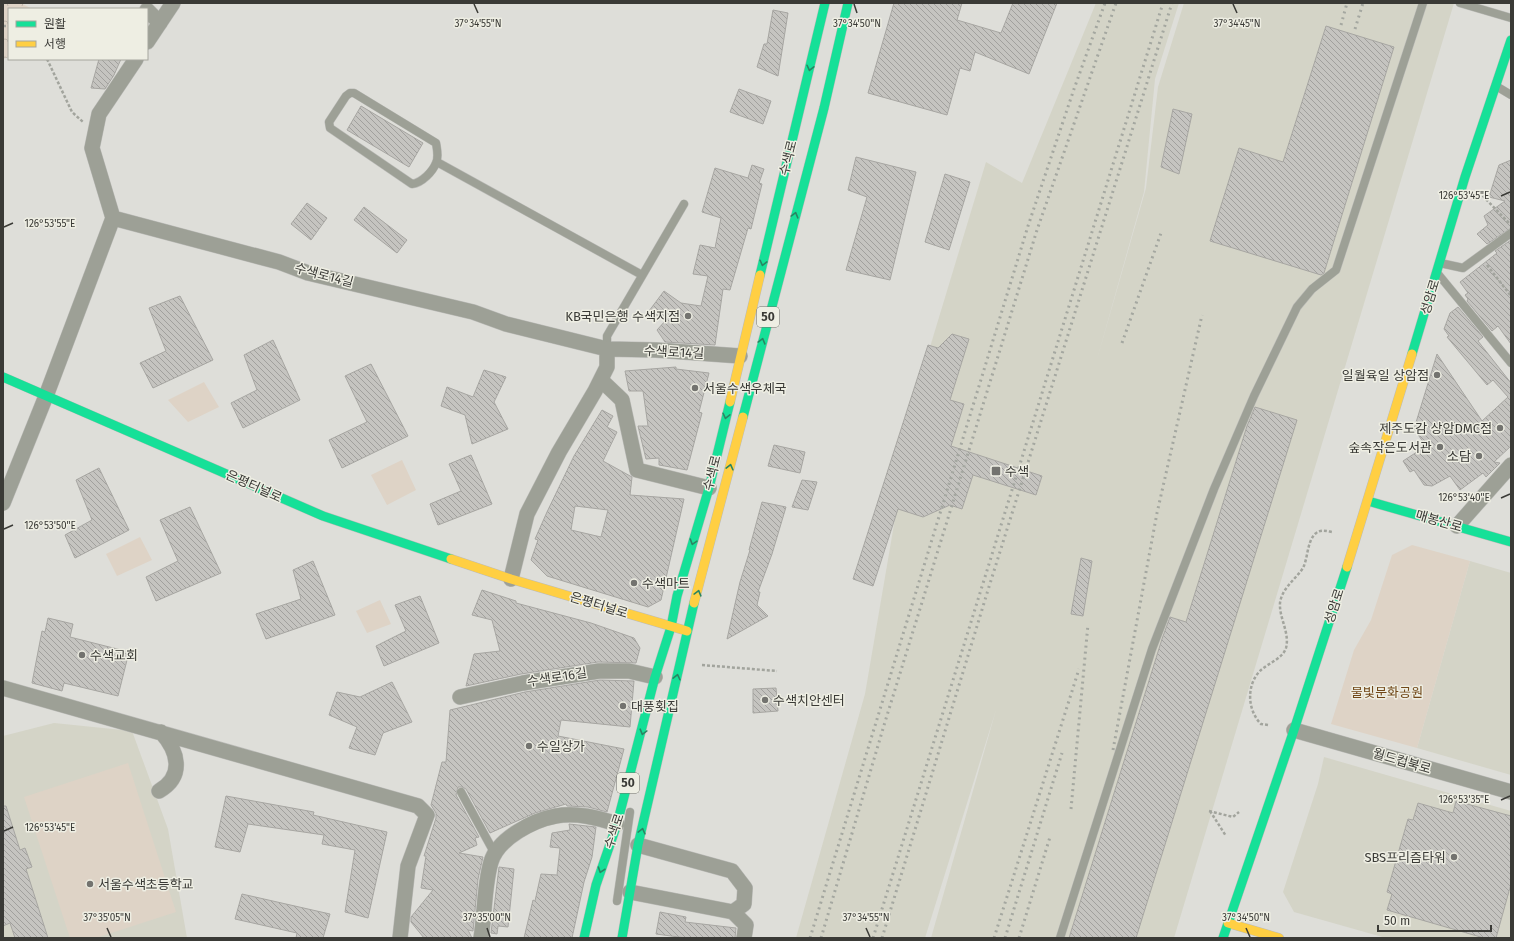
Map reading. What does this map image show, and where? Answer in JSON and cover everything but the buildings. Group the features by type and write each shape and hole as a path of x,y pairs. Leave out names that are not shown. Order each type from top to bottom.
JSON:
{"main road":[{"name":"수색로","path":"584,938 596,885 617,824 655,677 671,627 677,596 709,488 825,3"},
{"name":"수색로","path":"622,938 638,845 687,631 724,492 757,358 824,108 831,48 848,3"},
{"name":"성암로","path":"1223,938 1294,730 1368,501 1465,177 1511,40"},
{"path":"816,41 831,48"},
{"name":"은평터널로","path":"3,377 323,516 511,579 687,631"},
{"name":"매봉산로","path":"1368,501 1511,542"},
{"path":"1228,923 1279,938"}],"street":[{"path":"148,41 174,3"},
{"path":"148,10 160,24"},
{"path":"3,503 46,396 113,218 92,148 98,114 135,60"},
{"name":"수색로14길","path":"113,218 279,262 308,273 473,312 506,324 607,349 656,350 740,356"},
{"path":"511,579 527,514 558,452 601,380 607,367 607,349"},
{"path":"601,380 622,400 637,470 709,488"},
{"path":"1456,526 1511,465"},
{"name":"수색로16길","path":"460,697 523,683 599,670 629,671 655,677"},
{"path":"3,688 418,806 427,815 408,866 400,938"},
{"name":"월드컵북로","path":"1294,730 1511,792"},
{"path":"159,791 168,786 176,770 176,757 167,739 161,732"},
{"path":"481,938 486,890 491,861 507,839 529,825 557,816 594,817 617,824"},
{"path":"638,845 732,871 745,888 744,904 733,912"},
{"path":"630,892 733,912 746,925 744,938"}],"lane":[{"path":"1060,938 1152,649 1214,489 1254,396 1297,307 1312,290 1336,270 1423,3"},
{"path":"1460,3 1511,18"},
{"path":"1496,86 1511,95"},
{"path":"350,93 354,93 431,138 436,143 438,151 437,162 423,180 418,184 412,184 330,128 329,122 346,96 350,93"},
{"path":"437,162 642,275"},
{"path":"607,349 607,336 684,204"},
{"path":"1438,268 1463,268 1511,233"},
{"name":"성암로","path":"1438,268 1511,364"},
{"path":"616,907 631,806 633,765"},
{"path":"461,792 495,854"}],"path":[{"path":"47,60 72,112 95,132"},
{"path":"1465,177 1511,226"},
{"path":"1481,256 1511,296"},
{"path":"1268,725 1261,724 1251,710 1250,696 1254,678 1261,670 1283,654 1286,650 1287,640 1280,610 1280,602 1290,582 1304,566 1316,532 1321,530 1332,532"},
{"path":"702,665 777,671"},
{"path":"1226,836 1209,810 1233,817 1239,812"}],"shaded area":[{"path":"1096,3 1179,3 1155,79 1144,192 1096,363 1146,188 1158,87 1184,3 1454,3 1174,938 931,938 996,710 925,938 796,938 865,694 917,390 986,162 1022,183"},
{"path":"1470,561 1511,573 1511,775 1417,748"},
{"name":"서울수색초등학교","path":"54,723 132,731 168,829 187,938 3,938 3,736"},
{"path":"1324,757 1511,811 1511,938 1386,938 1294,912 1283,892 1318,784"}],"green space":[{"path":"3,3 21,3 30,8 8,8 8,57 3,59"},
{"path":"204,382 219,407 188,422 168,400"},
{"path":"402,460 416,490 387,505 371,475"},
{"path":"140,537 152,560 117,576 106,554"},
{"name":"물빛문화공원","path":"1412,545 1470,561 1417,748 1331,724 1354,650 1371,620 1392,555"},
{"path":"380,600 391,624 367,633 356,611"},
{"path":"128,763 176,912 96,938 70,938 24,797"}],"railway":[{"path":"810,938 1028,226 1074,89 1105,3"},
{"path":"821,938 885,722 1037,230 1116,3"},
{"path":"873,938 1163,3"},
{"path":"882,938 988,590 1172,3"},
{"path":"1341,25 1347,3"},
{"path":"1355,29 1363,3"},
{"path":"1122,343 1161,233"},
{"path":"1113,750 1157,513 1202,315"},
{"path":"1071,809 1088,624"},
{"path":"994,938 1079,669"},
{"path":"1005,938 1062,753"},
{"path":"1019,938 1050,837"}],"traffic: fast":[{"path":"760,275 825,3"},
{"path":"743,417 824,108 848,3"},
{"path":"1412,354 1465,177 1511,40"},
{"path":"3,377 323,516 451,559"},
{"path":"584,938 596,885 617,824 655,677 671,627 677,596 709,488 730,402"},
{"path":"1368,501 1511,542"},
{"path":"1223,938 1294,730 1347,567"},
{"path":"622,938 638,845 694,603"}],"traffic: slow":[{"path":"730,402 760,275"},
{"path":"1347,567 1412,354"},
{"path":"694,603 743,417"},
{"path":"451,559 511,579 687,631"},
{"path":"1228,923 1279,938"}],"place":[{"name":"KB국민은행 수색지점","path":"688,316"},
{"name":"일월육일 상암점","path":"1437,375"},
{"name":"서울수색우체국","path":"695,388"},
{"name":"제주도감 상암DMC점","path":"1500,428"},
{"name":"숲속작은도서관","path":"1440,447"},
{"name":"소담","path":"1479,456"},
{"name":"수색","path":"996,471"},
{"name":"수색마트","path":"634,583"},
{"name":"수색교회","path":"82,655"},
{"name":"수색치안센터","path":"765,700"},
{"name":"대풍횟집","path":"623,706"},
{"name":"수일상가","path":"529,746"},
{"name":"SBS프리즘타워","path":"1454,857"},
{"name":"서울수색초등학교","path":"90,884"}]}
